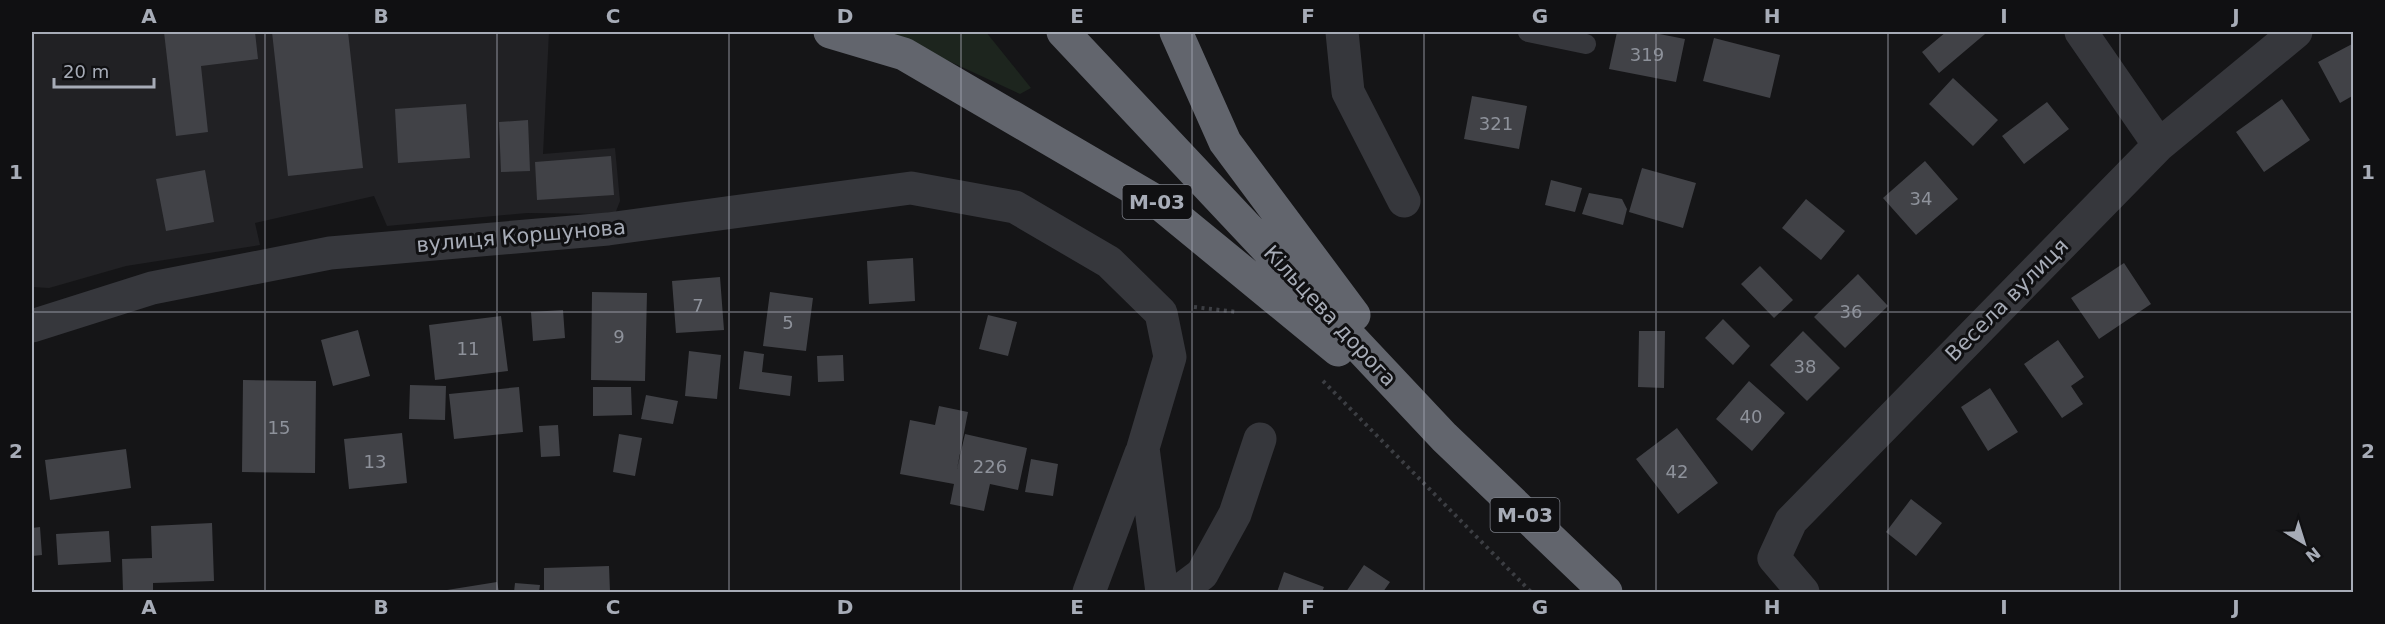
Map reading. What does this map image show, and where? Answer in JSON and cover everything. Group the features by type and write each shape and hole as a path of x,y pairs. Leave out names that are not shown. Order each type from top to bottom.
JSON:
{"highway":[{"name":"М-03","path":"830,32 904,54 1160,203 1444,437"},
{"name":"Кільцева дорога","path":"1063,32 1444,437 1606,592"},
{"name":"М-03","path":"1176,32 1225,142 1444,437"}],"street":[{"path":"1342,32 1348,92 1404,201"},
{"path":"2081,32 2159,145"},
{"name":"Весела вулиця","path":"1803,592 1774,558 1791,521 2159,145 2296,32"},
{"name":"вулиця Коршунова","path":"32,326 152,288 330,253 608,229 911,188 1015,207 1109,261 1161,313"},
{"path":"1089,592 1143,448 1170,357 1161,313"},
{"path":"1178,592 1202,574 1235,514 1260,438"},
{"path":"1143,448 1162,592"}],"lane":[{"path":"1528,32 1586,44"}],"path":[{"path":"1161,313 1200,306 1244,314"},
{"path":"1320,378 1531,592"}],"shaded area":[{"path":"32,32 549,32 543,154 615,148 620,201 615,214 527,213 387,226 374,196 255,223 260,245 126,266 49,288 32,287"},
{"path":"886,32 986,32 1031,88 1020,94"}],"building":[{"path":"164,32 255,32 258,59 201,66 208,132 176,136"},
{"path":"272,32 348,32 363,168 288,176"},
{"path":"1617,32 1649,32 1685,39 1676,82 1609,69"},
{"path":"1946,32 1983,32 1985,34 1939,73 1922,52"},
{"path":"1714,38 1780,55 1770,98 1703,81"},
{"path":"2354,43 2354,95 2340,103 2318,62"},
{"path":"1953,78 1998,120 1973,146 1929,104"},
{"path":"1472,96 1527,106 1519,149 1464,139"},
{"path":"2282,99 2310,140 2264,172 2236,132"},
{"path":"2047,102 2069,129 2024,164 2002,136"},
{"path":"466,104 470,158 398,163 395,109"},
{"path":"528,120 530,171 501,172 499,122"},
{"path":"611,156 614,195 537,200 535,162"},
{"path":"1925,161 1958,199 1916,235 1883,198"},
{"path":"1642,168 1696,183 1683,228 1629,212"},
{"path":"205,170 214,222 166,231 156,179"},
{"path":"1551,180 1582,188 1575,212 1545,205"},
{"path":"1589,193 1622,199 1627,209 1623,225 1582,214"},
{"path":"1806,199 1845,231 1821,260 1782,228"},
{"path":"913,258 915,301 869,304 867,261"},
{"path":"2124,263 2151,304 2099,339 2071,298"},
{"path":"1760,266 1793,300 1774,318 1741,284"},
{"path":"1858,274 1888,306 1845,348 1814,317"},
{"path":"720,277 724,330 676,333 672,281"},
{"path":"592,292 647,293 645,381 591,380"},
{"path":"770,292 813,298 806,351 763,346"},
{"path":"563,310 565,338 533,341 531,312"},
{"path":"988,315 1017,322 1008,356 979,349"},
{"path":"501,316 508,371 435,380 429,325"},
{"path":"1723,319 1750,346 1733,365 1705,338"},
{"path":"358,330 370,376 333,386 321,340"},
{"path":"1639,331 1665,331 1664,388 1638,387"},
{"path":"1803,331 1840,368 1807,401 1770,365"},
{"path":"2058,340 2084,377 2071,386 2083,404 2062,418 2024,364"},
{"path":"689,351 721,355 717,399 685,396"},
{"path":"744,351 764,354 762,372 792,376 790,396 739,389"},
{"path":"843,355 844,381 818,382 817,356"},
{"path":"243,380 316,381 315,473 242,472"},
{"path":"1749,381 1785,413 1752,451 1716,419"},
{"path":"410,385 446,386 445,420 409,419"},
{"path":"519,387 523,432 454,439 449,394"},
{"path":"593,387 631,387 632,415 593,416"},
{"path":"1990,388 2018,432 1988,451 1961,407"},
{"path":"646,395 678,401 673,424 641,419"},
{"path":"939,406 968,412 957,469 965,434 1027,448 1018,490 990,484 984,511 950,504 954,484 900,474 910,420 935,425"},
{"path":"558,425 560,456 541,457 539,426"},
{"path":"1677,428 1718,483 1678,514 1636,459"},
{"path":"402,433 407,483 349,489 344,439"},
{"path":"619,434 642,438 635,476 613,472"},
{"path":"126,449 131,488 50,500 45,460"},
{"path":"1031,459 1058,464 1053,496 1025,492"},
{"path":"1911,499 1942,523 1916,556 1886,532"},
{"path":"212,523 214,581 153,583 153,592 123,592 122,559 152,558 151,526"},
{"path":"40,527 42,555 32,556 32,528"},
{"path":"109,531 111,562 58,565 56,534"},
{"path":"1364,565 1390,582 1383,592 1346,592"},
{"path":"609,566 610,592 544,592 544,568"},
{"path":"1284,572 1324,587 1322,592 1277,592"},
{"path":"497,582 499,592 448,592 447,590"},
{"path":"515,583 540,585 539,592 514,592"}]}
